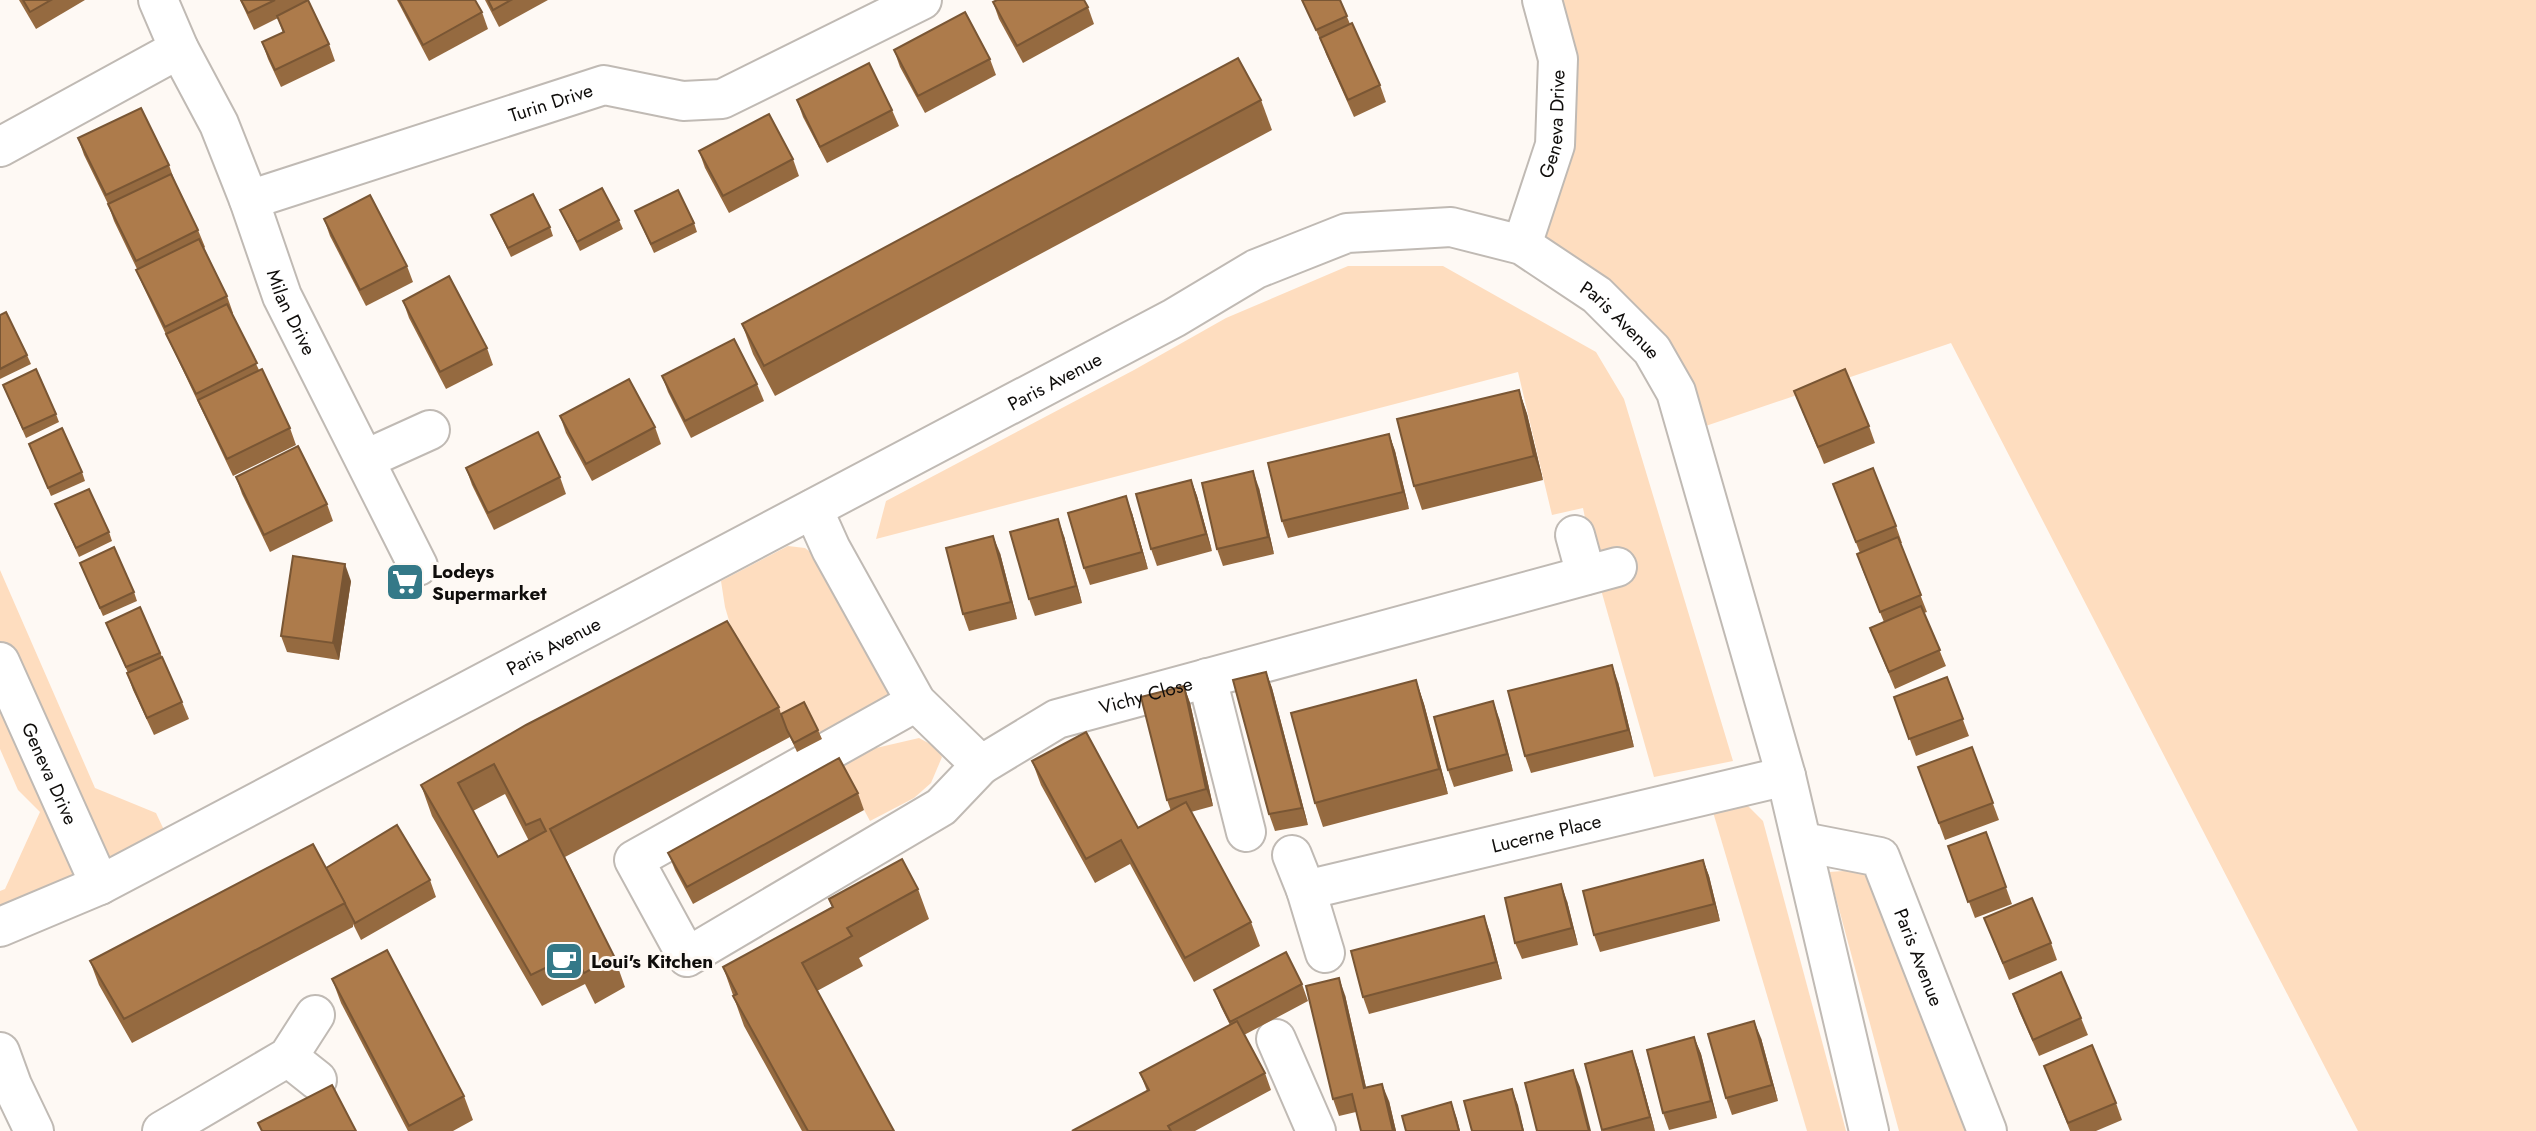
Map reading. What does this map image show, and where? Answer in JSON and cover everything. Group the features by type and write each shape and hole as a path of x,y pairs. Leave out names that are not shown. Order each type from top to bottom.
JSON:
{"street":[{"name":"Milan Drive","path":"158,0 179,49 219,124 282,296 418,566"},
{"name":"Turin Drive","path":"249,200 604,85 683,101 722,99 922,0"},
{"name":"Geneva Drive","path":"1522,244 1555,145 1558,59 1542,0"},
{"path":"0,147 179,49"},
{"name":"Paris Avenue","path":"0,927 100,885 1174,318 1256,269 1347,233 1451,227 1522,244 1597,295 1652,350 1676,392 1786,776 1869,1131"},
{"path":"366,459 430,430"},
{"path":"813,509 831,549 916,702 981,765"},
{"name":"Vichy Close","path":"916,702 634,860 687,957 941,807 981,765 1057,719 1602,571 1575,535"},
{"name":"Geneva Drive","path":"0,662 100,885"},
{"path":"1207,678 1245,832"},
{"name":"Lucerne Place","path":"1306,890 1786,776"},
{"name":"Paris Avenue","path":"1803,842 1881,857 1987,1131"},
{"path":"1292,855 1325,953"},
{"path":"162,1131 303,1069 315,1014"},
{"path":"1276,1039 1316,1131"},
{"path":"0,1052 34,1131"}],"shaded area":[{"path":"1542,0 2536,0 2536,1131 2358,1131 1951,343 1688,432 1676,392 1522,245 1555,145"},
{"path":"1348,266 1443,266 1596,352 1624,399 1733,761 1654,777 1596,572 1583,508 1552,515 1518,372 876,539 886,501 1134,370 1226,318"},
{"path":"788,546 805,548 817,557 894,694 822,739 782,723 738,651 725,607 721,581"},
{"path":"0,570 95,788 156,813 172,847 0,927 0,891 5,889 40,812 18,790 0,749"},
{"path":"919,738 934,746 942,757 931,783 914,798 870,821 841,767 876,748"},
{"path":"1747,805 1763,821 1846,1131 1807,1131 1713,812"},
{"path":"1858,870 1870,873 1967,1131 1899,1131 1829,872"}],"building":[{"path":"23,0 51,0 30,12"},
{"path":"241,0 275,0 248,13"},
{"path":"308,0 329,44 275,70 262,42 284,32 277,16"},
{"path":"399,0 475,0 482,12 423,45"},
{"path":"488,0 511,0 493,10"},
{"path":"1084,0 1088,7 1017,46 993,2"},
{"path":"1302,0 1340,0 1347,16 1316,30"},
{"path":"965,12 990,59 918,96 894,50"},
{"path":"1352,23 1380,85 1348,100 1320,38"},
{"path":"1238,58 1261,100 764,366 742,324"},
{"path":"869,63 892,110 820,147 797,100"},
{"path":"141,108 169,165 106,195 78,138"},
{"path":"769,114 793,159 723,196 699,151"},
{"path":"171,174 198,230 136,261 108,204"},
{"path":"602,188 619,220 577,242 560,210"},
{"path":"678,190 694,223 651,244 635,211"},
{"path":"533,194 550,227 508,248 491,215"},
{"path":"370,195 407,266 360,290 324,219"},
{"path":"199,239 227,296 165,327 136,270"},
{"path":"449,276 487,348 440,372 403,301"},
{"path":"227,304 257,363 196,394 166,334"},
{"path":"6,312 27,355 0,369 0,315"},
{"path":"734,339 757,384 685,421 662,376"},
{"path":"36,369 56,414 23,429 3,385"},
{"path":"262,369 290,428 227,459 198,400"},
{"path":"1845,369 1869,426 1818,447 1794,391"},
{"path":"629,379 655,427 586,464 560,416"},
{"path":"1519,390 1534,456 1414,486 1397,419"},
{"path":"62,428 82,472 48,488 29,444"},
{"path":"538,432 560,477 488,513 466,468"},
{"path":"1389,434 1403,492 1282,521 1268,463"},
{"path":"298,446 327,504 264,535 236,477"},
{"path":"1873,468 1896,526 1856,542 1833,484"},
{"path":"1253,471 1268,537 1217,549 1202,483"},
{"path":"1191,480 1206,534 1151,549 1136,494"},
{"path":"89,489 109,532 76,548 55,504"},
{"path":"1126,496 1142,552 1084,568 1068,513"},
{"path":"1058,519 1076,586 1029,599 1010,532"},
{"path":"993,536 1011,602 963,614 946,548"},
{"path":"1898,537 1921,595 1880,612 1857,554"},
{"path":"114,547 134,592 100,608 80,563"},
{"path":"293,556 345,564 333,643 281,636"},
{"path":"1921,606 1940,650 1889,672 1870,628"},
{"path":"140,607 160,653 126,667 106,623"},
{"path":"727,621 779,707 550,829 614,956 584,973 574,954 531,975 421,785 526,725","holes":["494,764 526,825 540,819 546,831 498,857 458,783"]},
{"path":"162,657 182,702 147,718 127,673"},
{"path":"1612,665 1628,730 1525,756 1508,691"},
{"path":"1266,672 1302,808 1269,814 1233,680"},
{"path":"1947,677 1963,719 1909,739 1894,697"},
{"path":"1416,680 1439,769 1315,803 1291,713"},
{"path":"1184,686 1206,789 1167,800 1141,697"},
{"path":"1493,701 1507,754 1448,770 1434,717"},
{"path":"804,702 818,730 794,743 781,714"},
{"path":"1086,732 1138,828 1186,802 1251,922 1185,958 1121,840 1086,859 1032,761"},
{"path":"1972,747 1993,803 1939,823 1918,767"},
{"path":"839,758 858,793 687,887 668,853"},
{"path":"397,825 430,880 355,923 326,868"},
{"path":"1986,832 2006,887 1968,902 1948,846"},
{"path":"313,844 345,903 124,1019 90,961"},
{"path":"902,859 918,889 847,928 852,936 802,963 894,1131 808,1131 733,996 737,994 723,967 833,907 829,899"},
{"path":"1703,860 1714,904 1594,935 1583,891"},
{"path":"1561,884 1572,928 1515,943 1505,898"},
{"path":"2032,898 2051,943 2003,963 1984,918"},
{"path":"1484,916 1496,962 1363,997 1351,951"},
{"path":"387,950 464,1096 409,1126 332,979"},
{"path":"1286,952 1302,984 1230,1022 1214,990"},
{"path":"2061,972 2081,1018 2033,1040 2013,994"},
{"path":"1339,978 1364,1088 1382,1084 1393,1131 1361,1131 1352,1094 1333,1099 1306,986"},
{"path":"1237,1021 1265,1073 1168,1126 1171,1131 1072,1131 1149,1090 1140,1073"},
{"path":"1754,1021 1772,1085 1726,1098 1708,1034"},
{"path":"1694,1037 1711,1101 1663,1113 1647,1050"},
{"path":"2092,1045 2116,1103 2068,1123 2044,1066"},
{"path":"1632,1051 1650,1117 1602,1130 1585,1064"},
{"path":"1573,1070 1589,1131 1537,1131 1525,1083"},
{"path":"332,1085 356,1131 262,1131 258,1123"},
{"path":"1512,1089 1523,1131 1472,1131 1464,1101"},
{"path":"1451,1102 1459,1131 1406,1131 1402,1116"}],"place":[{"name":"Lodeys Supermarket","path":"405,582"},
{"name":"Loui's Kitchen","path":"564,961"}]}
